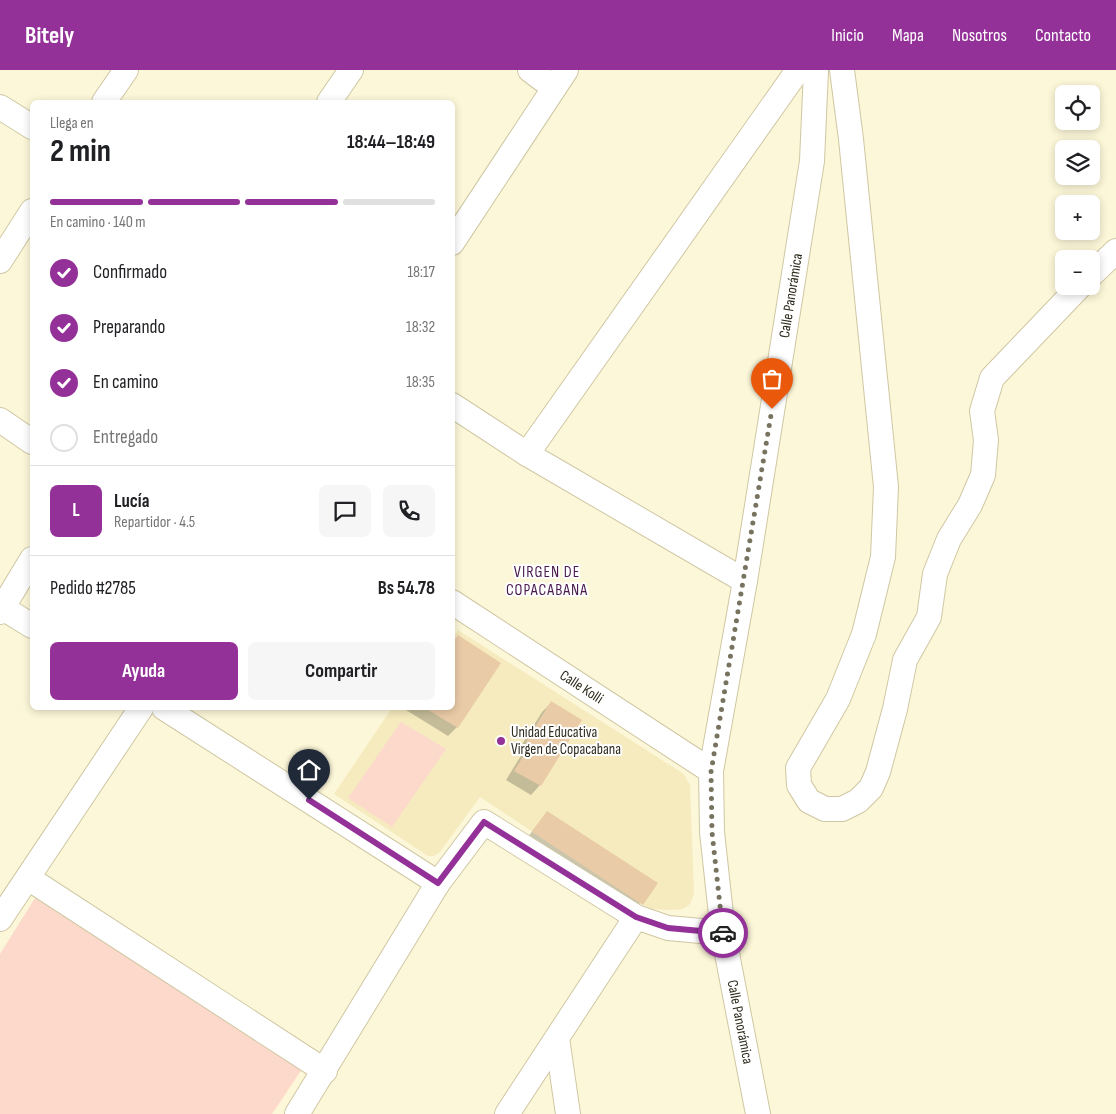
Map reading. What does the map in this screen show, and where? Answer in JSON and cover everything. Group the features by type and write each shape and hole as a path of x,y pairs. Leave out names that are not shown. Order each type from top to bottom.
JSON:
{"street":[{"path":"105,100 126,70"},
{"path":"330,100 351,70"},
{"path":"455,238 560,79 530,70"},
{"path":"528,454 798,70"},
{"name":"Calle Panorámica","path":"758,1114 723,933 712,832 711,772 745,581 812,160 816,70"},
{"path":"842,70 852,139 886,487 883,557 864,634 838,699 798,768 799,785 809,801 825,809 842,809 858,801 871,788 878,772 905,660 929,617 936,574 948,539 970,505 983,475 986,440 982,411 992,378 1071,295"},
{"path":"0,107 30,126"},
{"path":"0,261 26,235 30,220"},
{"path":"1100,266 1116,251"},
{"path":"455,407 528,454 745,581"},
{"path":"0,420 30,441"},
{"path":"30,562 2,610 30,625"},
{"name":"Calle Kolli","path":"455,604 711,772"},
{"path":"0,919 140,710"},
{"path":"167,710 438,883"},
{"path":"297,1114 438,883 484,822 636,917 668,928 723,933"},
{"path":"28,878 325,1071"},
{"path":"507,1114 636,917"},
{"path":"556,1038 568,1114"}],"shaded area":[{"name":"Unidad Educativa Virgen de Copacabana","path":"458,630 684,774 690,785 694,894 690,904 683,909 670,910 652,909 643,905 480,797 440,852 434,856 428,856 334,794 391,710 455,710 455,635"},
{"path":"401,722 446,749 392,827 348,798"},
{"path":"35,898 302,1069 272,1114 0,1114 0,954"}],"building":[{"path":"458,635 501,663 458,728 428,710 455,710 455,639"},
{"path":"551,701 582,720 541,786 514,771 531,744 526,742"},
{"path":"547,811 658,883 643,905 532,832"}],"way so far":[{"path":"723,933 712,832 711,772 745,581 772,409"}],"place":[{"name":"Unidad Educativa Virgen de Copacabana","path":"501,741"}],"district":[{"name":"VIRGEN DE COPACABANA","path":"547,581"}],"route":[{"path":"309,800 438,883 484,822 636,917 668,928 723,933"}]}
